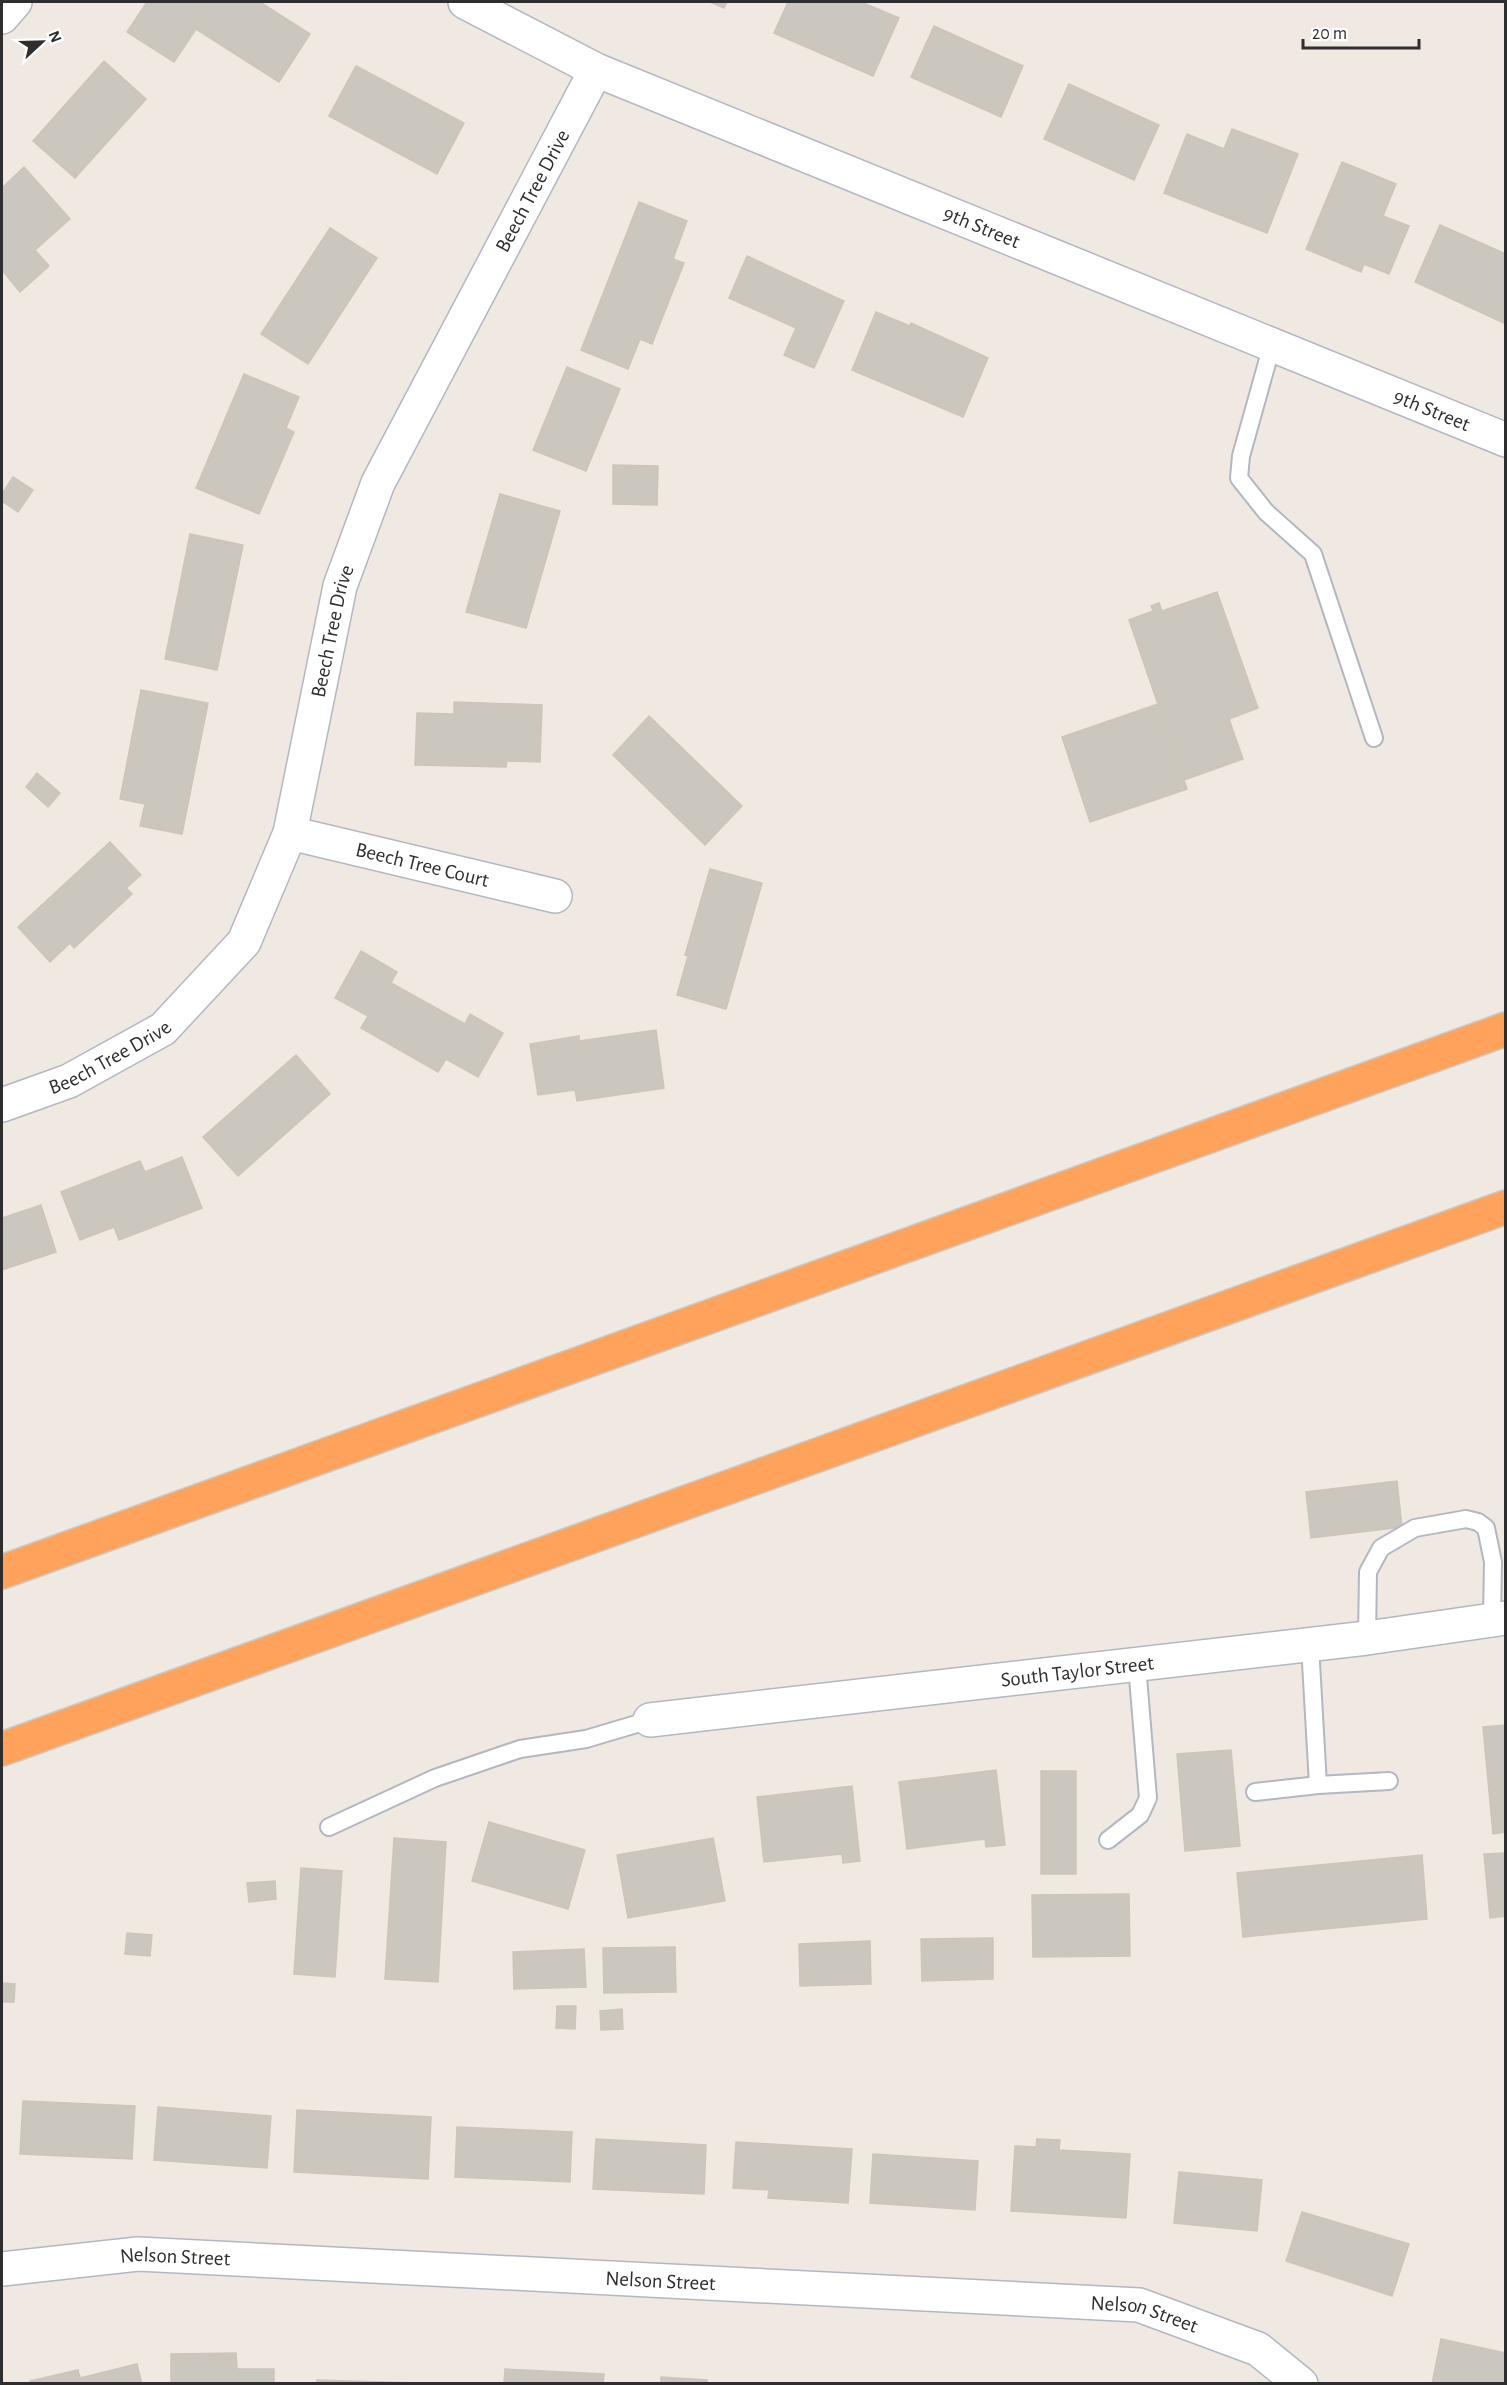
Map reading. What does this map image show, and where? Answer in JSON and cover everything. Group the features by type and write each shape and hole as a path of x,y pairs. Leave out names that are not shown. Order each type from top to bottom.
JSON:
{"highway":[{"path":"2,1572 1506,1029"},
{"path":"2,1749 1506,1208"}],"street":[{"path":"2,17 15,2"},
{"name":"9th Street","path":"465,2 596,70 1506,440"},
{"name":"Beech Tree Drive","path":"2,1105 69,1081 163,1029 244,942 290,833 340,586 378,483 596,70"},
{"name":"Beech Tree Court","path":"290,833 555,896"},
{"name":"South Taylor Street","path":"650,1720 1310,1645 1498,1618"},
{"name":"Nelson Street","path":"2,2269 138,2254 1139,2305 1258,2349 1301,2384"}],"lane":[{"path":"1272,345 1241,456 1239,478 1266,512 1313,554 1374,738"},
{"path":"1367,1638 1368,1572 1381,1548 1415,1528 1466,1519 1478,1522 1486,1528 1493,1562 1498,1618"},
{"path":"1310,1645 1318,1785"},
{"path":"1108,1840 1140,1815 1148,1798 1137,1665"},
{"path":"329,1827 435,1778 520,1749 586,1739 650,1720"},
{"path":"1255,1792 1389,1780"}],"building":[{"path":"147,2 260,2 310,34 279,82 196,29 174,62 127,32"},
{"path":"710,2 727,2 724,8"},
{"path":"788,2 861,2 899,18 873,76 774,33"},
{"path":"934,26 1023,66 1001,117 911,77"},
{"path":"104,61 146,99 75,178 33,141"},
{"path":"356,66 464,123 437,174 329,116"},
{"path":"1069,84 1159,125 1134,180 1044,139"},
{"path":"1232,129 1298,154 1267,233 1164,193 1187,134 1224,149"},
{"path":"1342,162 1396,184 1383,216 1409,226 1389,274 1364,264 1361,272 1306,249"},
{"path":"24,167 70,219 35,250 49,266 20,292 2,270 2,188"},
{"path":"639,202 687,221 673,259 684,263 652,344 640,339 628,369 581,350"},
{"path":"1440,225 1506,254 1506,324 1415,282"},
{"path":"330,228 377,258 308,364 261,334"},
{"path":"747,256 844,301 814,368 784,355 796,328 729,298"},
{"path":"876,312 910,326 911,323 988,358 963,417 852,370"},
{"path":"567,367 620,389 586,471 533,450"},
{"path":"244,374 299,397 286,428 294,432 259,514 196,488"},
{"path":"613,465 658,466 657,505 613,504"},
{"path":"13,477 33,490 18,512 2,501 2,494"},
{"path":"500,494 560,511 526,628 466,612"},
{"path":"190,534 243,545 217,670 165,659"},
{"path":"1217,592 1258,708 1229,719 1243,759 1184,780 1129,620 1153,611 1151,606 1159,603 1162,611"},
{"path":"141,690 208,703 182,834 140,826 145,804 120,799"},
{"path":"454,702 542,705 540,762 507,761 506,767 415,765 417,713 454,714"},
{"path":"1158,704 1187,789 1090,822 1062,737"},
{"path":"649,716 742,806 705,845 613,755"},
{"path":"37,773 60,793 48,807 26,787"},
{"path":"110,842 141,875 126,888 132,894 74,948 70,943 50,962 18,927"},
{"path":"710,869 762,883 726,1009 677,995 688,956 685,955"},
{"path":"361,951 397,972 391,983 465,1024 470,1014 503,1033 478,1077 446,1059 438,1072 361,1028 368,1016 335,998"},
{"path":"656,1030 664,1088 577,1101 575,1090 538,1095 530,1044 579,1036 579,1041"},
{"path":"296,1055 330,1094 238,1176 203,1137"},
{"path":"182,1157 202,1208 119,1240 114,1227 80,1240 61,1192 140,1161 145,1172"},
{"path":"41,1205 56,1252 2,1270 2,1218"},
{"path":"1397,1481 1402,1527 1311,1538 1306,1492"},
{"path":"1506,1725 1506,1832 1493,1834 1483,1727"},
{"path":"1231,1750 1240,1846 1185,1851 1177,1754"},
{"path":"996,1770 1005,1845 986,1847 985,1839 907,1849 899,1782"},
{"path":"1041,1771 1076,1771 1076,1874 1041,1874"},
{"path":"852,1786 860,1861 843,1863 842,1854 764,1862 757,1797"},
{"path":"489,1822 585,1850 568,1909 472,1881"},
{"path":"394,1838 446,1842 438,1982 385,1979"},
{"path":"713,1838 725,1901 628,1918 617,1855"},
{"path":"1506,1853 1506,1916 1490,1918 1484,1854"},
{"path":"1422,1855 1427,1919 1243,1937 1237,1873"},
{"path":"301,1868 342,1871 335,1977 294,1974"},
{"path":"275,1881 276,1899 249,1902 247,1883"},
{"path":"1129,1894 1130,1956 1033,1957 1032,1895"},
{"path":"127,1933 152,1935 150,1956 125,1954"},
{"path":"993,1938 993,1979 922,1981 921,1939"},
{"path":"870,1941 871,1984 800,1986 799,1944"},
{"path":"675,1947 676,1992 604,1993 603,1948"},
{"path":"584,1949 586,1987 514,1989 513,1952"},
{"path":"2,1983 15,1984 14,2002 2,2002"},
{"path":"557,2006 576,2006 575,2029 556,2028"},
{"path":"622,2009 623,2029 601,2030 600,2011"},
{"path":"23,2101 135,2106 132,2159 20,2154"},
{"path":"158,2107 271,2116 267,2168 154,2160"},
{"path":"297,2110 431,2117 428,2179 294,2172"},
{"path":"457,2127 572,2132 570,2182 455,2177"},
{"path":"596,2139 706,2145 704,2194 593,2189"},
{"path":"1037,2139 1060,2140 1059,2150 1130,2154 1126,2218 1011,2211 1015,2146 1036,2147"},
{"path":"736,2142 852,2149 848,2203 768,2198 769,2190 733,2188"},
{"path":"873,2154 978,2161 975,2210 870,2203"},
{"path":"1179,2172 1262,2180 1257,2231 1174,2223"},
{"path":"1302,2212 1409,2244 1392,2296 1286,2261"},
{"path":"1441,2339 1506,2353 1506,2384 1432,2384"},
{"path":"236,2353 237,2369 274,2369 274,2384 171,2384 171,2354"},
{"path":"137,2364 142,2384 31,2384 30,2381 78,2370 80,2378"},
{"path":"505,2369 604,2374 603,2384 504,2384"},
{"path":"661,2377 707,2380 707,2384 661,2384"},
{"path":"317,2380 417,2383 417,2384 317,2384"}]}
